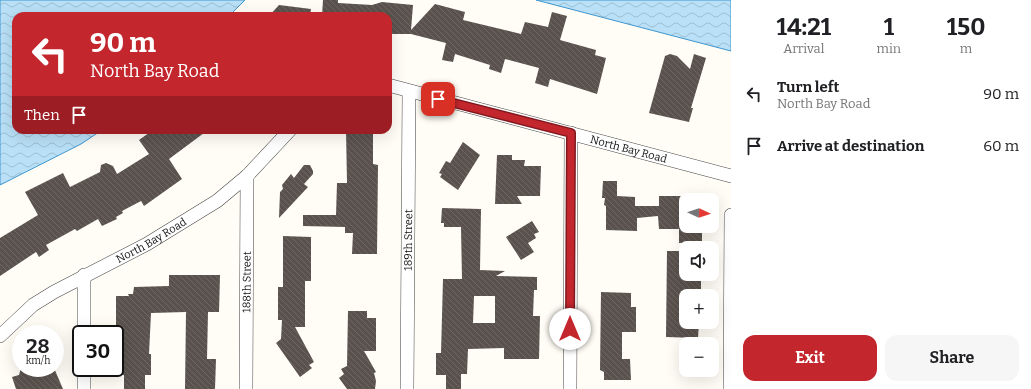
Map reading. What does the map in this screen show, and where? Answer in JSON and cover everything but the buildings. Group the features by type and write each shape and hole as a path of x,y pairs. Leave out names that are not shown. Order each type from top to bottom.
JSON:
{"street":[{"name":"North Bay Road","path":"392,86 731,176"},
{"name":"189th Street","path":"407,389 409,91"},
{"path":"570,389 571,133"},
{"name":"North Bay Road","path":"0,336 33,305 84,275 147,244 217,202 247,176 286,134"},
{"name":"188th Street","path":"246,389 247,176"},
{"path":"730,389 731,215"},
{"path":"84,275 84,325"},
{"path":"84,377 84,389"}],"water":[{"path":"0,0 245,0 233,12 12,12 12,134 96,134 81,144 0,185"},
{"path":"536,0 731,0 731,51"}],"route":[{"path":"438,99 571,133 570,329"}]}
